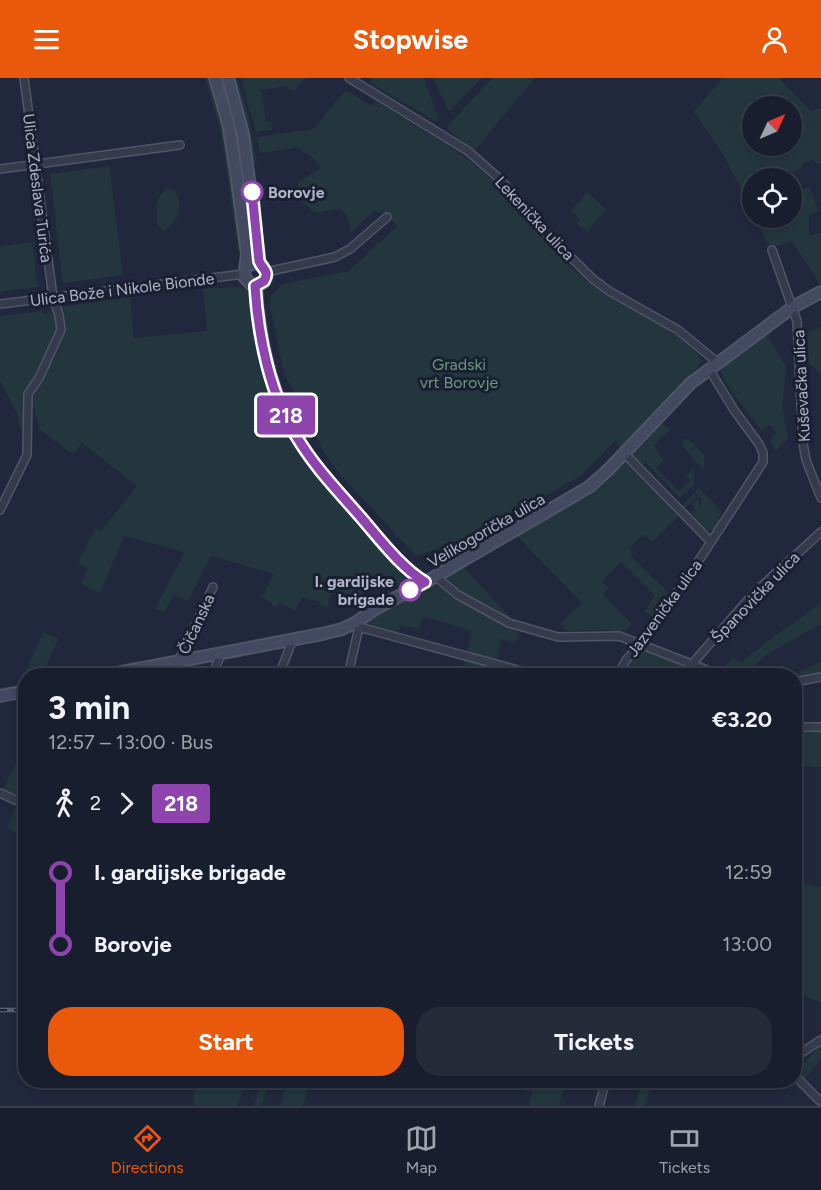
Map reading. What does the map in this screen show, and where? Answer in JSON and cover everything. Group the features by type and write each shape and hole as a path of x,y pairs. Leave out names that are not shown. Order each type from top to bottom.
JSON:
{"street":[{"name":"Ulica Zdeslava Turića","path":"0,510 27,455 28,394 39,378 61,330 53,297 24,78"},
{"path":"215,78 230,137 247,254 246,281 255,286"},
{"path":"228,78 243,134 263,268 264,281 255,286"},
{"name":"Lekenička ulica","path":"349,78 468,151 502,181 543,230 593,279 609,291 678,330 713,365"},
{"path":"0,170 180,145"},
{"path":"245,270 253,263 263,268 335,257 350,249 387,217"},
{"name":"Kuševačka ulica","path":"772,250 797,321 804,452 821,498"},
{"name":"Ulica Bože i Nikole Bionde","path":"0,304 245,270"},
{"path":"255,286 269,368 283,410 297,438 324,475 372,531 409,570 425,582"},
{"name":"Velikogorička ulica","path":"147,668 357,625 375,609 583,491 602,477 676,397 713,365 793,307 821,292"},
{"name":"Jazvenička ulica","path":"622,668 694,568 764,457 759,444 734,410 713,365"},
{"name":"Jazvenička ulica","path":"624,453 710,541"},
{"name":"Španovička ulica","path":"692,664 753,594 821,532"},
{"path":"435,576 448,588 509,623 558,637 619,636 702,668"},
{"name":"Čičanska","path":"176,668 213,587"},
{"path":"349,668 357,625 511,668"},
{"path":"282,668 293,639"},
{"path":"215,668 222,652"},
{"path":"802,681 821,677"},
{"path":"0,696 18,693"},
{"path":"802,727 821,727"},
{"path":"0,793 18,801"},
{"path":"802,1052 821,1040"},
{"path":"802,1083 821,1102"},
{"path":"599,1106 604,1088"}],"green space":[{"path":"205,78 211,78 227,127 243,255 238,250 221,132"},
{"path":"220,78 236,118 249,213"},
{"path":"234,78 237,78 248,114 257,164 252,164"},
{"path":"241,78 306,78 295,90 290,90 287,86 261,90 266,122 271,122 272,130 256,132"},
{"path":"372,78 424,78 439,120 437,122 370,83"},
{"path":"433,78 482,78 451,110 448,110"},
{"path":"492,78 535,78 475,150 449,131 447,127"},
{"path":"722,78 779,78 796,96 742,96 742,156 802,156 802,102 810,111 821,108 821,163 817,164 813,160 802,164 802,168 742,168 742,191 723,154 694,112"},
{"name":"Gradski vrt Borovje","path":"346,90 372,106 376,101 463,156 506,194 546,242 584,279 605,295 687,343 697,352 701,361 694,372 622,449 616,440 583,474 477,536 416,556 339,473 325,454 284,373 270,306 271,296 282,284 349,271 397,226 385,212 374,211 351,233 348,219 340,209 315,213 300,200 298,182 321,168 313,158 297,148 260,153 257,137 313,129"},
{"path":"109,166 123,275 63,283 50,174"},
{"path":"809,187 819,211 809,215 809,236 821,233 821,286 792,241 773,247 766,241 760,228 802,228 802,189"},
{"path":"167,188 175,190 178,196 179,213 164,231 158,226 157,210 160,196"},
{"path":"587,192 606,209 587,232 577,224 580,219 571,211"},
{"path":"32,242 38,287 0,292 0,246"},
{"path":"239,287 247,290 250,296 292,433 413,578 399,586 376,576 367,578 361,596 356,595 354,600 331,593 327,607 320,605 320,602 302,597 295,611 279,603 277,608 262,597 274,574 211,556 188,601 174,595 164,613 155,608 185,552 124,536 100,593 81,584 88,568 78,563 95,528 101,531 137,486 82,443 73,454 40,430 32,403 33,390 60,347 64,328 61,307 130,297 134,338 207,331 203,289"},
{"path":"262,304 266,309 274,366 285,396 281,394 272,366"},
{"path":"42,311 43,314 47,314 49,311 54,311 58,321 57,332 48,355 24,396 25,429 21,430 17,413 0,380 0,316"},
{"path":"821,327 821,375 803,356 802,335"},
{"path":"766,334 786,367 782,408 788,438 775,451 770,440 776,433 770,425 762,431 731,391 721,370"},
{"path":"660,421 670,430 654,445 663,461 656,468 679,491 690,480 686,475 695,467 694,485 680,498 646,463 642,465 630,454"},
{"path":"684,438 693,443 704,455 704,471 684,448 682,441"},
{"path":"626,461 679,515 652,542 644,534 630,547 631,557 668,592 668,599 654,618 645,611 655,596 621,562 602,581 609,588 603,594 632,624 623,632 568,631 560,624 582,603 516,535 587,497"},
{"path":"699,488 722,512 718,518 721,520 710,531 704,531 681,507 694,493 697,497 685,508 693,513 696,510 691,504 697,499 699,507 701,505 701,499 695,492"},
{"path":"462,566 513,620 479,603 442,578"},
{"path":"435,582 456,598 519,633 515,643 501,639 497,661 467,652 472,631 426,617 423,617 419,629 400,625 397,633 363,623"},
{"path":"821,603 821,624 769,653 750,668 723,668 733,658 741,663"},
{"path":"43,632 58,639 47,668 27,668"},
{"path":"642,650 691,668 626,668 629,661"},
{"path":"465,660 496,668 463,668"},
{"path":"821,662 821,672 802,677 802,670"},
{"path":"802,729 821,730 821,767 802,766"},
{"path":"18,759 18,797 3,790"},
{"path":"16,806 18,807 17,833 7,828"},
{"path":"802,883 821,888 821,1003 802,994"},
{"path":"821,1045 821,1059 802,1082 802,1066"},
{"path":"194,1088 244,1088 237,1106 194,1106"},
{"path":"260,1088 267,1088 262,1106 254,1106"},
{"path":"285,1088 308,1088 303,1106 280,1106"},
{"path":"563,1088 559,1106 529,1106 532,1092 518,1089"},
{"path":"640,1088 650,1088 645,1106 635,1106"}],"railway":[{"path":"0,1010 18,1010"}],"bus line":[{"name":"218","path":"252,192 259,261 267,275 262,284 255,286 256,298 266,354 283,410 305,450 337,490 398,559 425,582 410,590"}],"place":[{"name":"Borovje","path":"252,192"},
{"name":"I. gardijske brigade","path":"410,590"}]}
